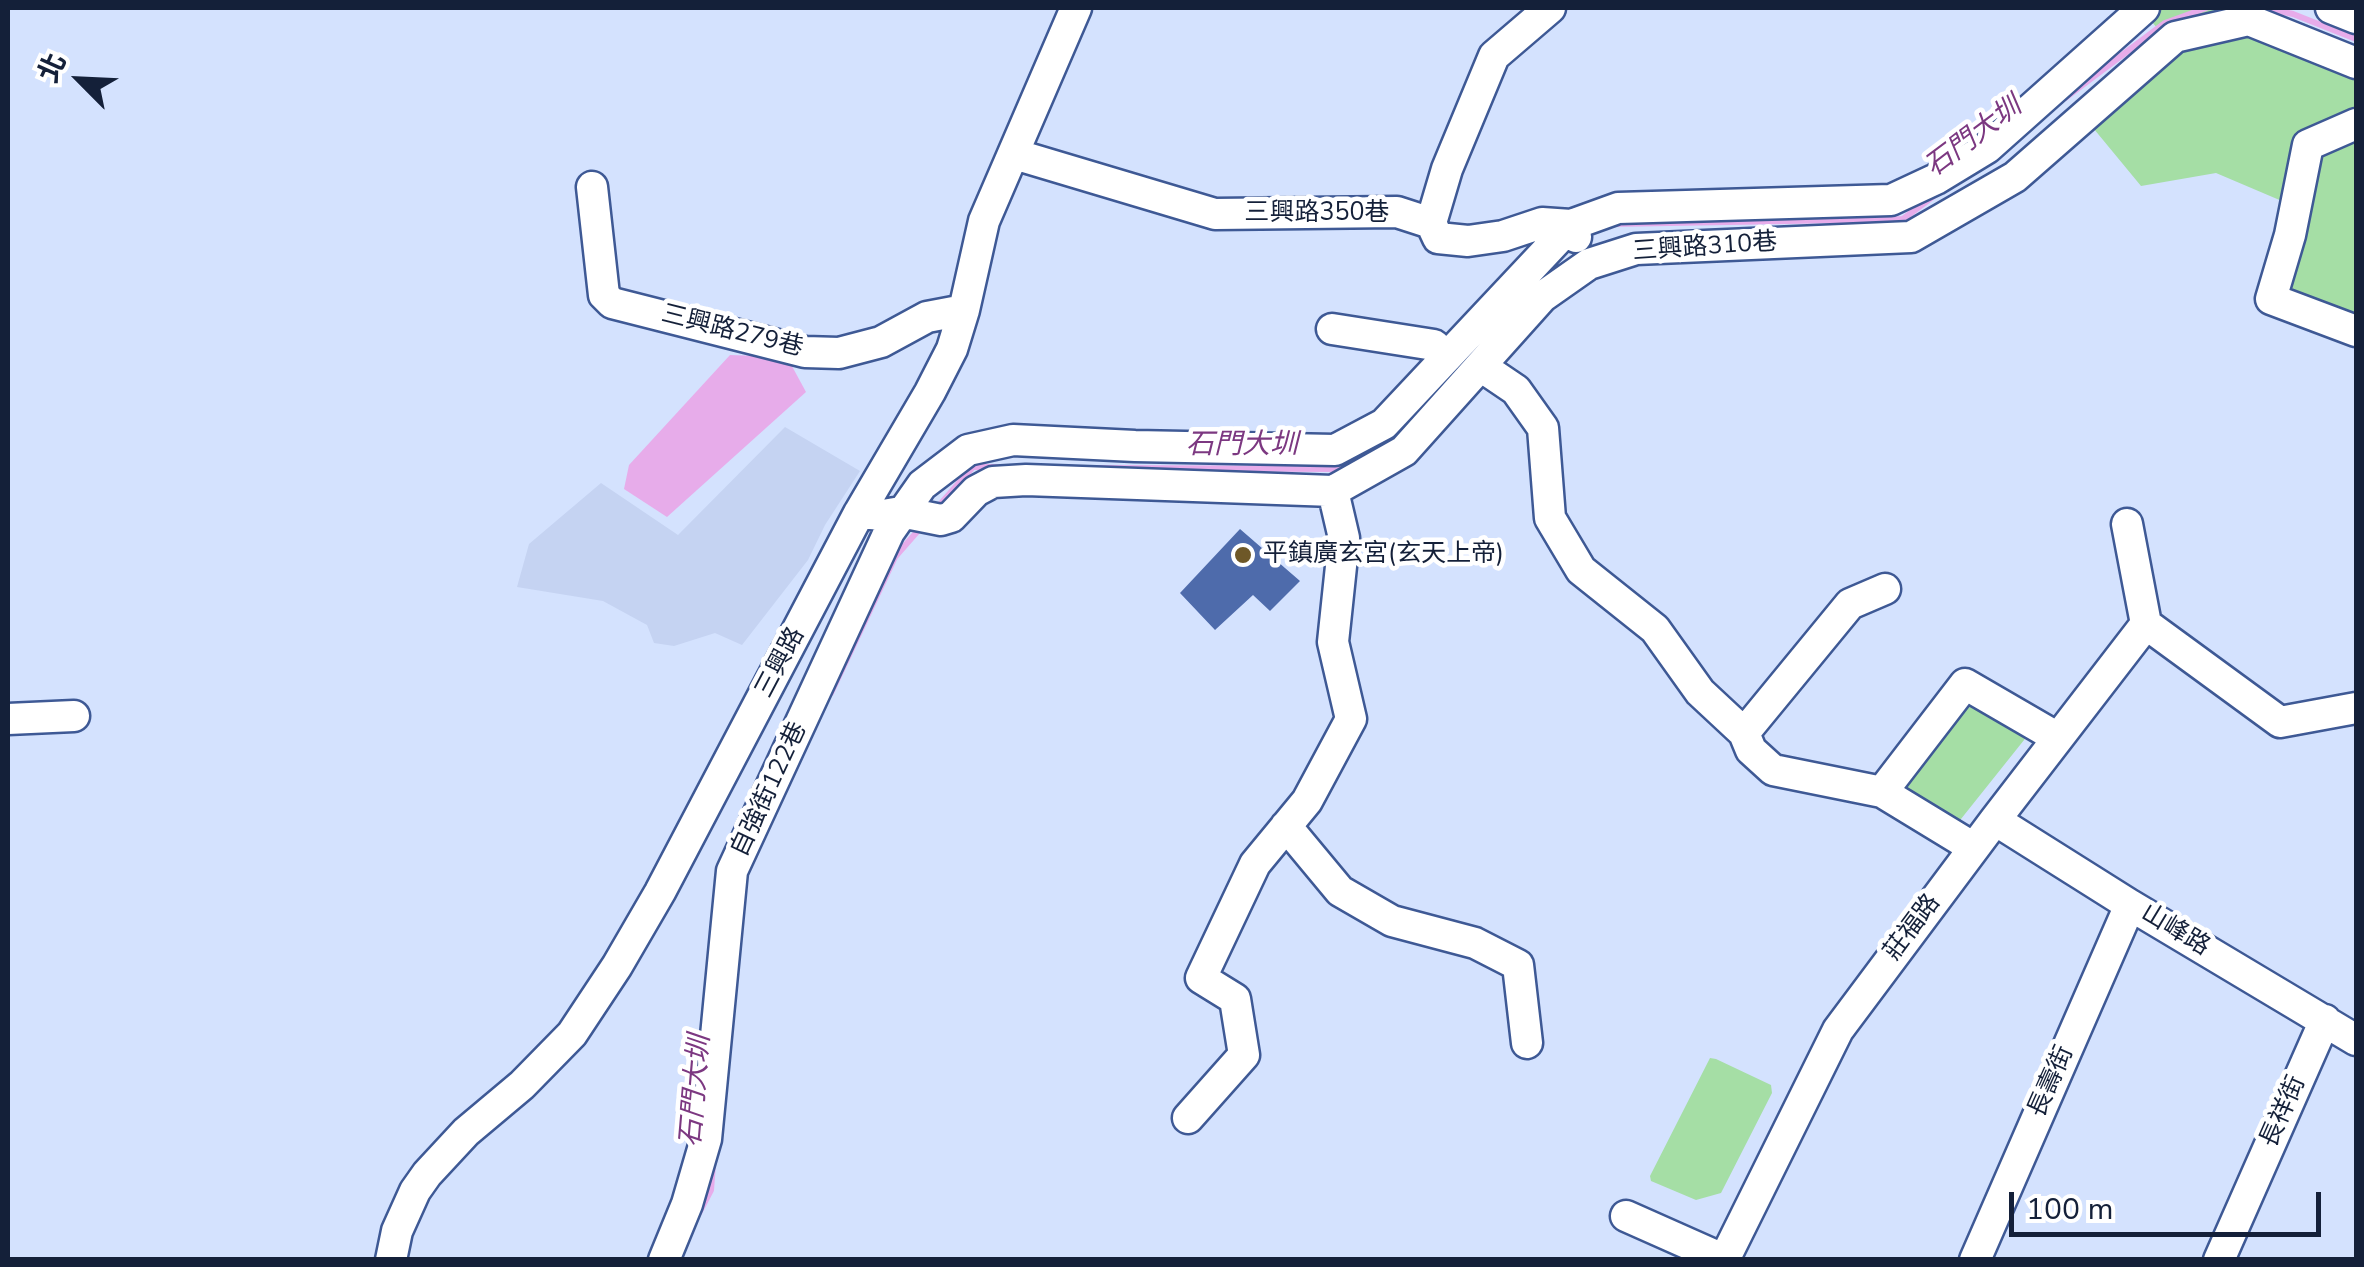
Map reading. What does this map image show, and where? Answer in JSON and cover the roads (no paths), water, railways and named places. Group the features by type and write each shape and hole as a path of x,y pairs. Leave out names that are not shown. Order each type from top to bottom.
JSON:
{"street":[{"name":"三興路","path":"391,1260 403,1218 428,1174 466,1132 522,1085 572,1034 660,892 859,513 945,364 964,310 984,221 1076,8"},
{"path":"1431,223 1447,169 1494,56 1550,8"},
{"name":"三興路310巷","path":"914,515 922,485 968,450 1012,440 1334,450 1384,424 1447,357 1618,208 1891,200 1987,148 2144,8"},
{"path":"2331,8 2356,18"},
{"name":"三興路310巷","path":"1580,244 1636,249 1911,236 2015,177 2174,38 2249,20 2356,63"},
{"path":"2356,124 2308,145 2290,235 2271,299 2356,331"},
{"name":"三興路350巷","path":"1014,154 1215,214 1397,212 1431,223 1438,238 1468,241 1503,236 1542,222 1580,244"},
{"name":"三興路279巷","path":"592,187 604,295 612,303 805,352 839,354 881,342 927,317 964,310"},
{"name":"三興路310巷","path":"1334,491 1404,451 1542,297 1580,244"},
{"path":"1332,328 1434,345 1447,357"},
{"path":"1482,367 1516,390 1544,428 1550,518 1581,570 1655,629 1700,692 1744,733 1751,750 1773,770 1882,792 1974,848"},
{"path":"859,513 951,517 976,491 993,482 1026,480 1334,491 1344,538 1332,642 1351,719 1307,800 1254,864 1202,978 1235,999 1244,1055 1188,1118"},
{"name":"自強街122巷","path":"664,1260 688,1204 706,1139 732,871 889,532 914,515"},
{"path":"2128,524 2146,624 2280,722 2356,708"},
{"path":"1744,733 1850,604 1885,588"},
{"name":"莊福路","path":"1724,1259 1838,1030 2146,624"},
{"path":"1882,792 1965,684 2058,738"},
{"path":"8,719 74,716"},
{"name":"山峰路","path":"1994,820 2356,1040"},
{"path":"1286,826 1340,891 1392,921 1475,943 1518,966 1528,1043"},
{"name":"長壽街","path":"1975,1260 2130,905"},
{"name":"長祥街","path":"2219,1260 2325,1020"},
{"path":"1626,1216 1724,1259"}],"waterway":[{"name":"石門大圳","path":"2065,98 2165,23 2206,8"},
{"name":"石門大圳","path":"2265,8 2293,14 2356,39"},
{"name":"石門大圳","path":"1611,224 1903,219 1939,192"},
{"name":"石門大圳","path":"1360,460 1380,441"},
{"name":"石門大圳","path":"937,508 973,467 996,467"},
{"name":"石門大圳","path":"1094,468 1346,469"},
{"name":"石門大圳","path":"831,693 895,557 923,525"},
{"name":"石門大圳","path":"699,1213 711,1190 713,1164"}],"place":[{"name":"平鎮廣玄宮(玄天上帝)","path":"1243,555"}]}
